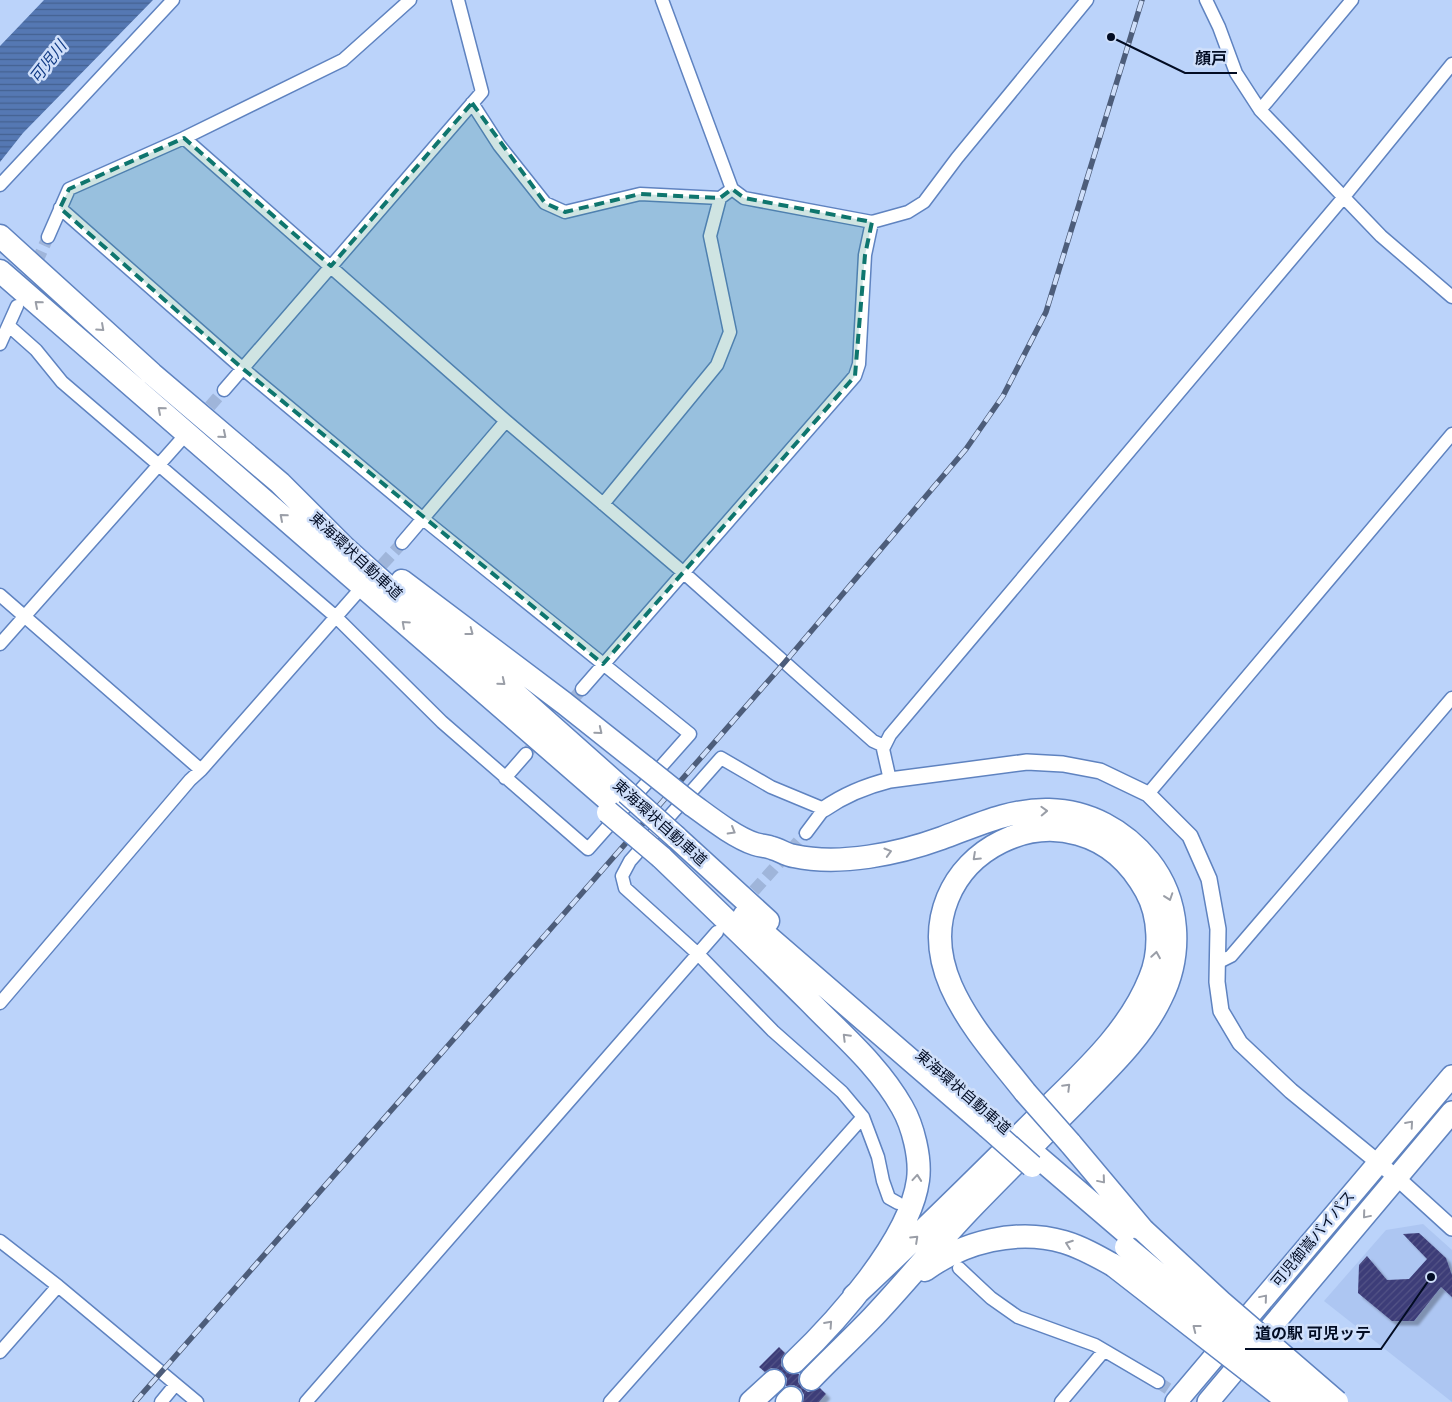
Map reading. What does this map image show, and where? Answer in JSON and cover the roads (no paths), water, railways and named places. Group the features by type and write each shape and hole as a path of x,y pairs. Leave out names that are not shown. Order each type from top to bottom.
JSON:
{"highway":[{"name":"東海環状自動車道","path":"0,236 152,374 280,483 345,548 434,628 509,688 616,803"},
{"name":"東海環状自動車道","path":"0,271 442,657 991,1123 1130,1246 1312,1402"},
{"path":"280,483 419,594 564,703 691,804 753,844 772,848 792,856 829,859 872,857 939,839 997,818 1024,812 1047,810 1070,812 1090,817 1126,838 1148,859 1165,886 1176,930 1175,954 1170,977 1161,999 1149,1019 1118,1058 965,1214 873,1317"},
{"path":"854,1296 941,1214 1106,1048 1140,1001 1152,976 1157,950 1157,923 1150,899 1138,877 1121,857 1102,844 1080,833 1060,829 1021,832 1002,839 984,850 968,864 956,881 942,920 940,940 950,984 979,1033 1025,1092 1070,1143 1130,1246 1289,1402"},
{"path":"667,847 754,945 850,1040 903,1108 916,1150 918,1179 911,1204 901,1226 873,1272 854,1296 794,1362"},
{"name":"可児御嵩バイパス","path":"1176,1402 1452,1076"},
{"name":"可児御嵩バイパス","path":"1208,1402 1452,1112"},
{"path":"811,1379 918,1275 939,1260 985,1241 1010,1237 1038,1237 1064,1242 1130,1246 1221,1302 1337,1402"},
{"name":"東海環状自動車道","path":"1130,1246 1328,1402"},
{"path":"751,1402 774,1381"}],"street":[{"path":"0,185 173,0"},
{"path":"48,237 69,189 184,138 343,60 410,0"},
{"path":"224,390 482,92 458,0"},
{"path":"662,0 732,189 744,198 872,222 908,212 924,202 957,158 1087,0"},
{"path":"1206,0 1219,27 1236,73 1260,110 1381,236 1452,297"},
{"path":"1260,110 1352,0"},
{"path":"890,780 884,746 896,728 1343,198 1452,64"},
{"path":"472,103 499,145 545,203 564,212 640,194 720,198"},
{"path":"184,138 506,421 684,573 873,741 884,746"},
{"path":"604,504 717,365 730,332 710,236 720,198 732,189"},
{"path":"9,326 36,350 62,382 336,617 442,722 588,849 690,734 422,518 242,368 60,208"},
{"path":"582,689 856,376 859,364 864,255 872,222"},
{"path":"0,344 17,306"},
{"path":"402,542 506,421"},
{"path":"1148,794 1452,434"},
{"path":"0,644 180,441"},
{"path":"0,1003 184,787 356,594"},
{"path":"0,595 201,770"},
{"path":"1217,963 1231,956 1452,698"},
{"path":"505,778 526,754"},
{"path":"824,809 771,786 721,758 630,860 622,876 625,888 698,954 773,1031 842,1092 863,1117 878,1157 882,1181 889,1198 898,1203"},
{"path":"806,833 824,809 838,799 872,784 1027,762 1064,764 1100,771 1148,794 1190,836 1201,858 1213,895 1218,929 1217,963 1221,1011 1240,1044 1291,1091 1396,1177 1452,1228"},
{"path":"306,1402 717,932"},
{"path":"610,1402 863,1117"},
{"path":"0,1241 58,1286 197,1402"},
{"path":"959,1268 991,1298 1018,1318 1095,1345 1103,1352 1158,1382"},
{"path":"0,1352 58,1286"},
{"path":"1061,1402 1103,1352"},
{"path":"160,1402 176,1385"}],"water":[{"name":"可児川","path":"44,0 153,0 23,133 0,162 0,46"}],"tunnel":[{"path":"22,295 48,237"},
{"path":"198,420 224,390"},
{"path":"370,578 402,543"},
{"path":"526,754 582,689"},
{"path":"742,904 806,833"},
{"path":"1158,1382 1185,1400"}],"railway":[{"path":"135,1402 785,662 966,449 1003,396 1046,312 1142,0"}],"place":[{"name":"顔戸","path":"1111,37"},
{"name":"道の駅 可児ッテ","path":"1431,1277"}]}
